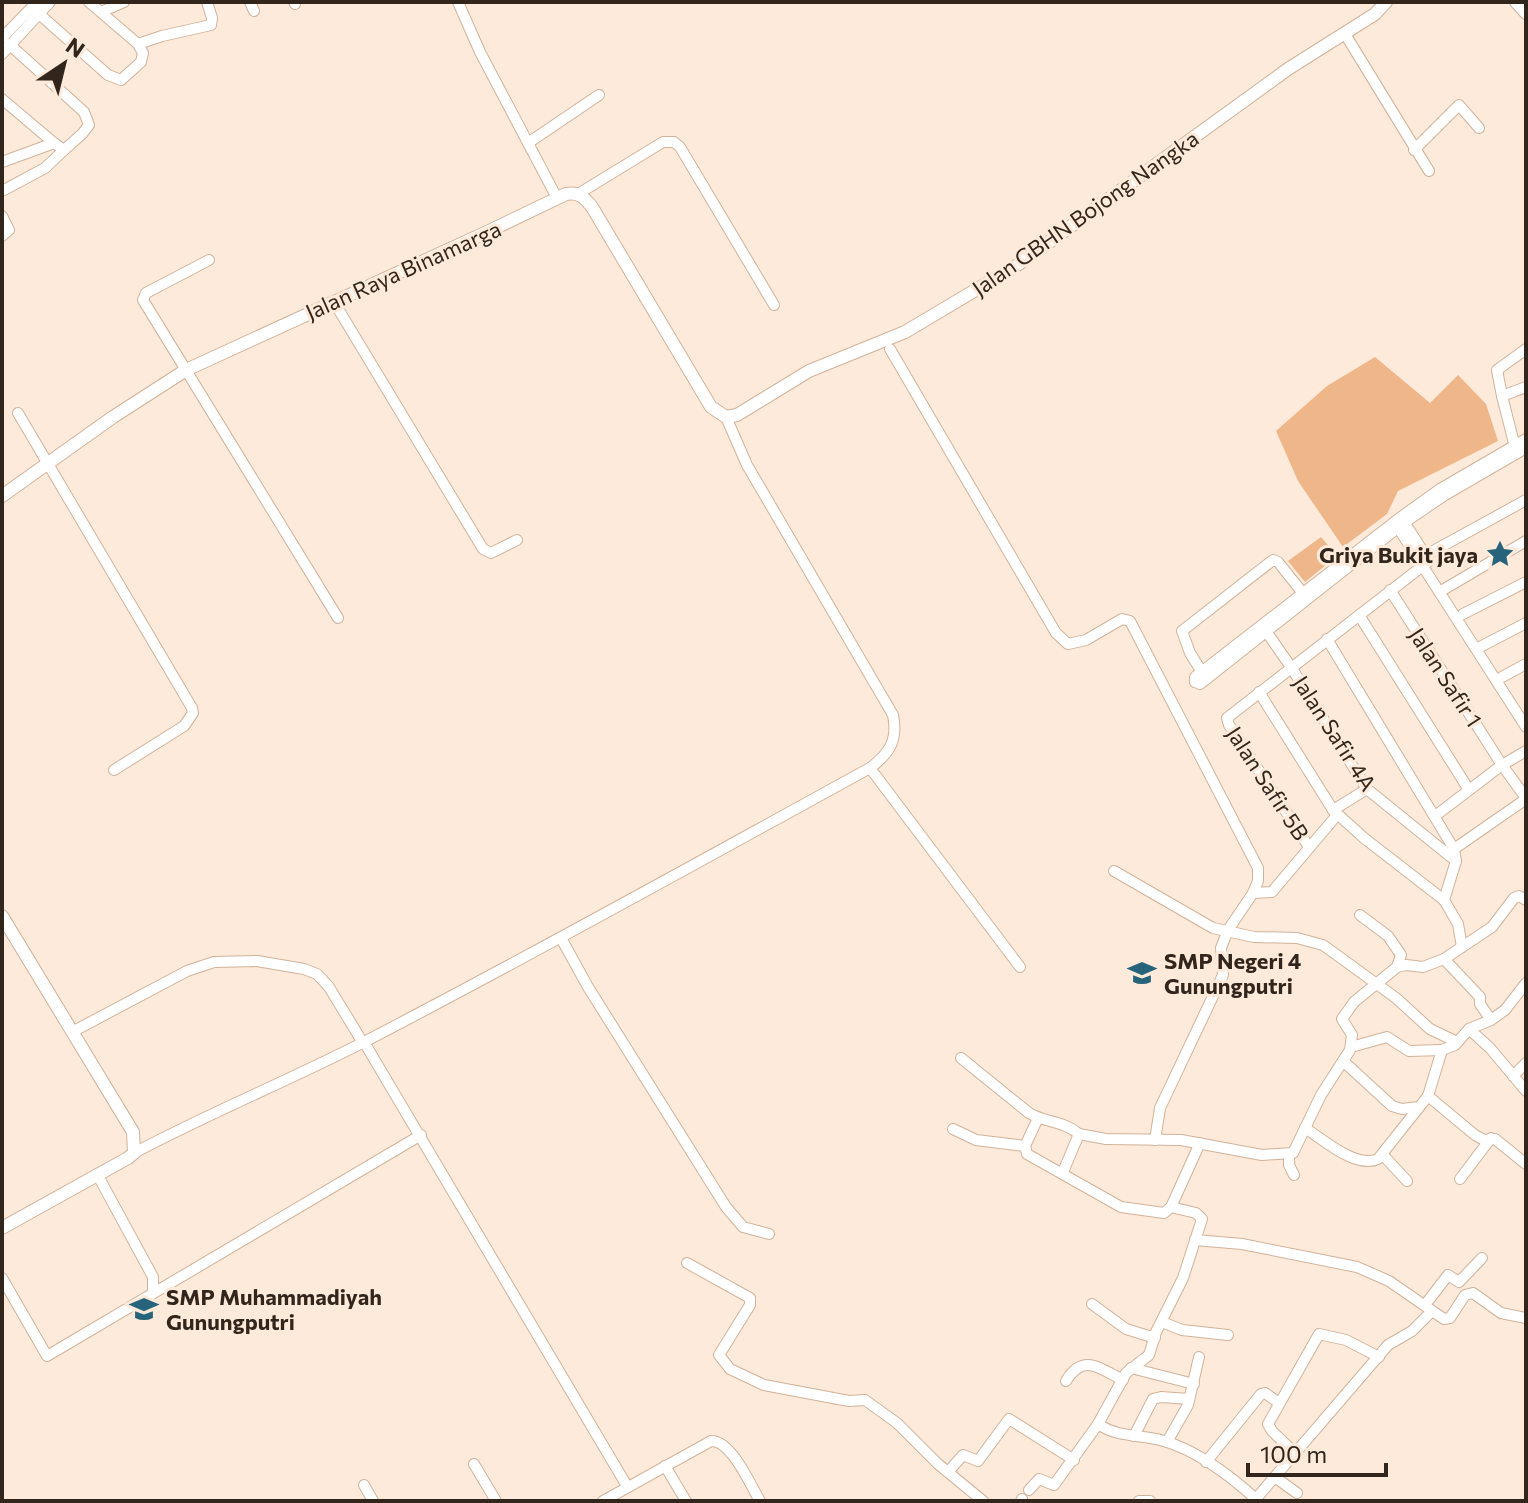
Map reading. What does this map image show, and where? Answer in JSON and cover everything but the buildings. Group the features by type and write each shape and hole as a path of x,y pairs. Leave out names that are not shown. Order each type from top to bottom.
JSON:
{"street":[{"path":"2,191 45,168 86,130 87,115 4,45 38,7 50,2"},
{"path":"38,7 116,80 121,80 144,58 138,44 89,2"},
{"path":"101,12 124,2"},
{"path":"138,44 211,25 213,21 207,2"},
{"path":"458,2 480,52 557,198"},
{"name":"Jalan GBHN Bojong Nangka","path":"726,417 745,412 809,371 905,332 1016,266 1288,69 1375,14 1386,2"},
{"path":"1516,2 1526,13"},
{"path":"1345,34 1429,171"},
{"path":"528,143 599,95"},
{"path":"2,99 64,150"},
{"path":"1414,150 1459,105 1479,128"},
{"path":"2,1228 190,1123 363,1043 561,938 884,758 893,745 896,732 893,715 747,465 726,417 711,407 592,207 578,194 663,142 674,142 680,147 774,305"},
{"path":"4,159 54,143"},
{"name":"Jalan Raya Binamarga","path":"2,496 186,370 557,198 578,194"},
{"path":"2,216 9,230 2,236"},
{"path":"209,260 150,290 143,298 338,618"},
{"path":"334,302 483,549 491,553 517,540"},
{"path":"890,349 1056,633 1068,644 1086,640 1122,619 1130,621 1258,868 1258,881 1253,893 1228,930 1221,948 1223,975 1160,1108 1155,1140"},
{"path":"1519,448 1497,370 1526,349"},
{"path":"1502,396 1526,387"},
{"path":"18,413 192,708 193,713 184,726 114,770"},
{"path":"1302,592 1273,560 1182,631 1204,676 1440,489 1519,448 1526,439"},
{"path":"1462,947 1458,924 1444,900 1335,812 1259,692 1426,560 1526,500"},
{"path":"1400,522 1480,647 1526,727"},
{"path":"1264,628 1302,592 1400,522"},
{"path":"1444,589 1526,541"},
{"path":"1463,614 1526,582"},
{"path":"1444,589 1525,710"},
{"name":"Jalan Safir 1","path":"1390,590 1526,799"},
{"path":"1359,615 1469,790"},
{"path":"1480,647 1526,623"},
{"name":"Jalan Safir 4A","path":"1264,628 1367,789 1455,855"},
{"path":"1327,639 1435,816 1455,855"},
{"path":"1502,677 1526,664"},
{"name":"Jalan Safir 5B","path":"1259,692 1227,718 1229,725 1309,847"},
{"path":"1435,816 1502,765 1526,751"},
{"path":"870,768 1020,967"},
{"path":"1253,893 1272,892 1335,812 1367,789"},
{"path":"1444,900 1455,855 1526,799"},
{"path":"1114,871 1213,928 1254,937 1297,938 1323,945 1336,952 1430,1029 1457,1042"},
{"path":"961,1058 1038,1118 1062,1123 1079,1134 1106,1139 1181,1140 1262,1155 1289,1155 1298,1146 1321,1095 1351,1047 1351,1032 1343,1015 1397,967 1431,966 1492,927 1514,898 1519,896 1526,900"},
{"path":"1360,915 1388,936 1397,948 1401,955 1397,967"},
{"path":"2,916 133,1132 134,1153"},
{"path":"561,938 603,1013 726,1207 743,1227 769,1234"},
{"path":"1444,959 1479,996 1480,1004 1491,1020"},
{"path":"72,1032 187,971 214,962 257,961 317,974 329,987 421,1135 627,1486"},
{"path":"1351,1047 1387,1037 1409,1051 1449,1049 1469,1029 1491,1020 1508,1007 1526,983"},
{"path":"1469,1029 1490,1048 1526,1091"},
{"path":"1305,1128 1363,1162 1383,1155 1428,1096 1442,1050"},
{"path":"1343,1061 1392,1106 1402,1109 1419,1107"},
{"path":"1513,1076 1526,1063"},
{"path":"1428,1096 1475,1135 1484,1140 1497,1140 1526,1164"},
{"path":"1038,1118 1025,1146 1027,1154 1121,1207 1164,1213 1171,1207 1200,1143"},
{"path":"953,1129 976,1140 1025,1146"},
{"path":"1063,1172 1079,1134"},
{"path":"2,1278 47,1356 421,1135"},
{"path":"1460,1179 1491,1138"},
{"path":"1289,1155 1289,1169 1294,1175"},
{"path":"1383,1155 1407,1181"},
{"path":"97,1174 153,1277 153,1293"},
{"path":"1024,1497 1039,1479 1054,1485 1098,1424 1131,1368 1149,1355 1183,1278 1202,1222 1200,1215 1171,1207"},
{"path":"1195,1240 1242,1244 1345,1263 1381,1276 1448,1319 1465,1295 1473,1293 1501,1313 1526,1318"},
{"path":"1098,1424 1116,1434 1167,1442 1206,1462 1256,1500 1393,1341 1412,1331 1448,1275 1459,1282 1482,1258"},
{"path":"687,1263 750,1298 750,1305 719,1355 730,1369 764,1385 849,1401 865,1400 897,1423 983,1501"},
{"path":"1092,1304 1126,1329 1155,1338"},
{"path":"1162,1322 1182,1330 1228,1335"},
{"path":"1296,1454 1269,1427 1269,1421 1319,1334 1351,1342 1379,1357"},
{"path":"1167,1442 1189,1399 1199,1357"},
{"path":"1066,1381 1074,1368 1082,1364 1096,1366 1123,1380"},
{"path":"1131,1368 1194,1384"},
{"path":"1206,1462 1261,1394 1265,1393 1279,1403"},
{"path":"1134,1436 1153,1399 1189,1399"},
{"path":"948,1472 963,1455 978,1461 1009,1419 1074,1460"},
{"path":"606,1500 717,1440 728,1447 760,1501"},
{"path":"474,1464 496,1501"},
{"path":"665,1466 686,1501"},
{"path":"1276,1478 1297,1493"},
{"path":"364,1485 373,1501"},
{"path":"1139,1501 1150,1501"}],"shaded area":[{"path":"1375,357 1430,403 1458,375 1486,404 1498,441 1398,491 1387,514 1343,547 1298,481 1276,431 1327,386"},
{"path":"1321,537 1337,556 1305,582 1288,561"}],"place":[{"name":"Griya Bukit jaya","path":"1500,554"},
{"name":"SMP Negeri 4 Gunungputri","path":"1142,973"},
{"name":"SMP Muhammadiyah Gunungputri","path":"144,1309"}]}
